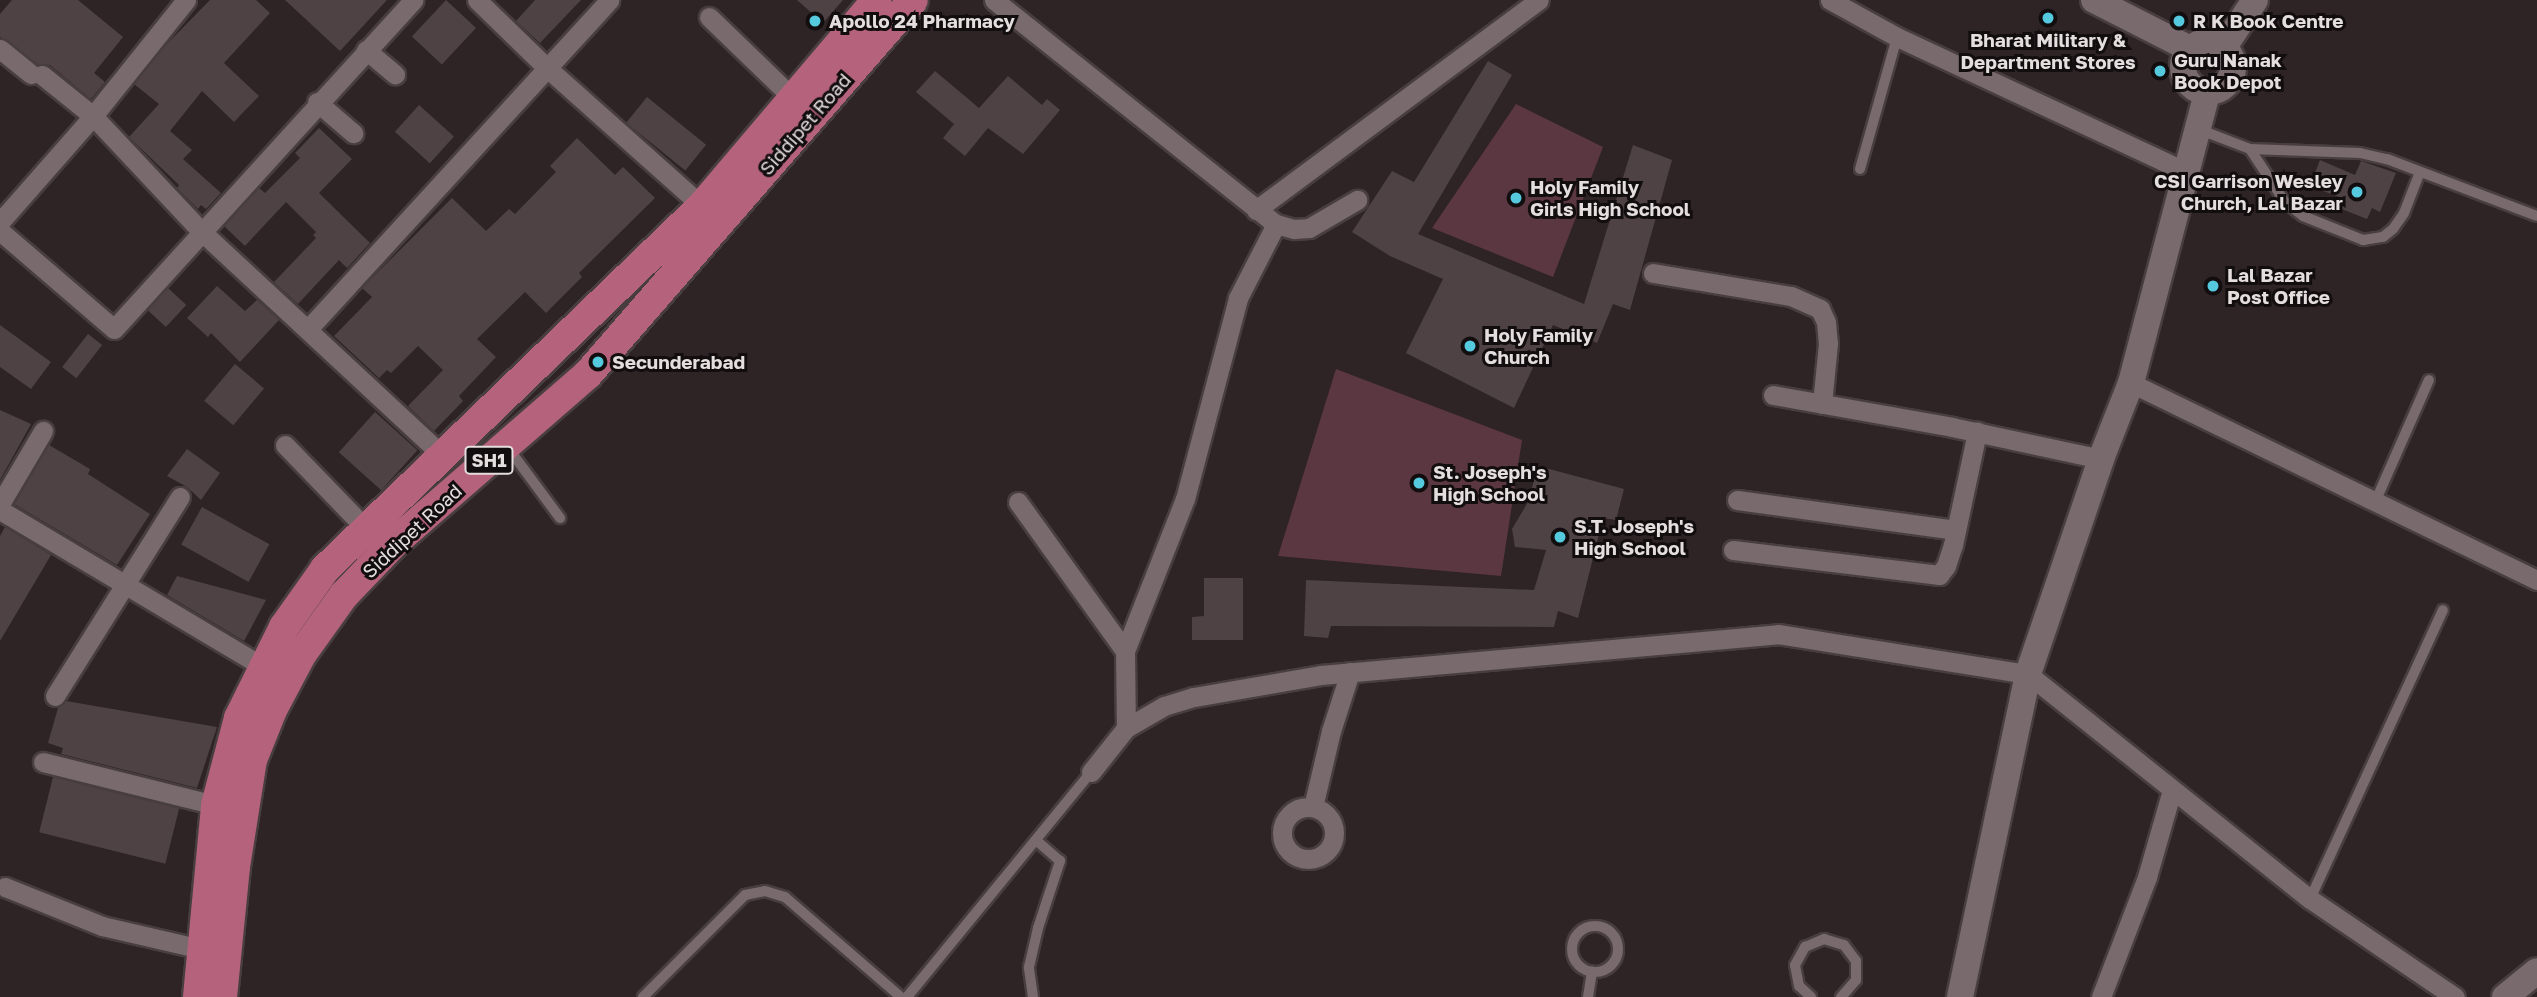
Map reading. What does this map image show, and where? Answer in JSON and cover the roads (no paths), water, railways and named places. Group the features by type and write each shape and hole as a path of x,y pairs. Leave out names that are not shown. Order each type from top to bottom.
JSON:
{"main road":[{"name":"Siddipet Road","path":"198,997 216,805 239,718 284,627 325,569 702,206 877,0"},
{"name":"Siddipet Road","path":"222,997 235,867 252,760 272,710 300,655 344,595 396,541 588,374 913,0"},
{"path":"2094,0 2190,49"},
{"path":"2224,47 2255,0"},
{"path":"2210,42 2224,47 2234,65 2231,79 2221,90 2207,93 2193,88 2184,76 2183,62 2190,49 2210,42"},
{"path":"1960,997 2028,674 2101,459 2131,383 2207,93"},
{"path":"2505,997 2537,971"}],"street":[{"path":"0,222 93,116 186,0"},
{"path":"0,231 114,329 412,0"},
{"path":"477,0 546,67 702,206"},
{"path":"308,330 609,0"},
{"path":"994,0 1276,224 1294,229 1309,228 1357,200"},
{"path":"1830,0 1898,37 2185,171"},
{"path":"1256,210 1535,1"},
{"path":"709,17 793,98"},
{"path":"0,49 93,116 201,232 444,457"},
{"path":"366,50 395,74"},
{"path":"317,102 353,133"},
{"path":"1126,728 1125,651 1192,477 1238,298 1276,224"},
{"path":"1653,273 1791,296 1820,309 1826,322 1828,343 1822,404"},
{"path":"2131,383 2537,580"},
{"path":"1773,395 1977,432 2101,459"},
{"path":"0,504 43,431"},
{"path":"1733,550 1939,575 1946,566 1956,530 1977,432"},
{"path":"285,445 366,530"},
{"path":"55,696 180,497"},
{"path":"1738,500 1956,530"},
{"path":"1018,502 1125,651"},
{"path":"0,510 263,667"},
{"path":"1091,772 1126,728 1164,706 1195,697 1350,672 1778,634 2028,674 2310,899 2455,997"},
{"path":"1313,807 1331,731 1350,672"},
{"path":"43,762 216,805"},
{"path":"2101,997 2147,877 2172,790"},
{"path":"5,887 102,926 202,949"}],"lane":[{"path":"1860,169 1898,37"},
{"path":"2198,129 2250,149 2360,153 2420,172 2537,216"},
{"path":"2250,149 2285,202 2303,216 2362,240 2383,237 2393,229 2404,213 2420,172"},
{"path":"2376,500 2430,380"},
{"path":"507,445 560,518"},
{"path":"2310,899 2443,610"},
{"path":"907,997 1091,772"},
{"path":"1033,997 1030,967 1032,954 1060,861 1036,840"},
{"path":"643,997 745,895 765,891 785,897 901,997"},
{"path":"1597,926 1615,938 1618,951 1616,959 1606,969 1592,971 1578,964 1574,957 1573,942 1583,930 1597,926"},
{"path":"1811,997 1799,986 1795,965 1805,947 1824,939 1844,945 1856,961 1856,980 1841,997"},
{"path":"1588,997 1592,971"}],"place":[{"name":"Bharat Military & Department Stores","path":"2048,18"},
{"name":"Apollo 24 Pharmacy","path":"815,21"},
{"name":"R K Book Centre","path":"2179,21"},
{"name":"Guru Nanak Book Depot","path":"2160,71"},
{"name":"CSI Garrison Wesley Church, Lal Bazar","path":"2357,192"},
{"name":"Holy Family Girls High School","path":"1516,198"},
{"name":"Lal Bazar Post Office","path":"2213,286"},
{"name":"Holy Family Church","path":"1470,346"},
{"name":"Secunderabad","path":"598,362"},
{"name":"St. Joseph's High School","path":"1419,483"},
{"name":"S.T. Joseph's High School","path":"1560,537"}]}
